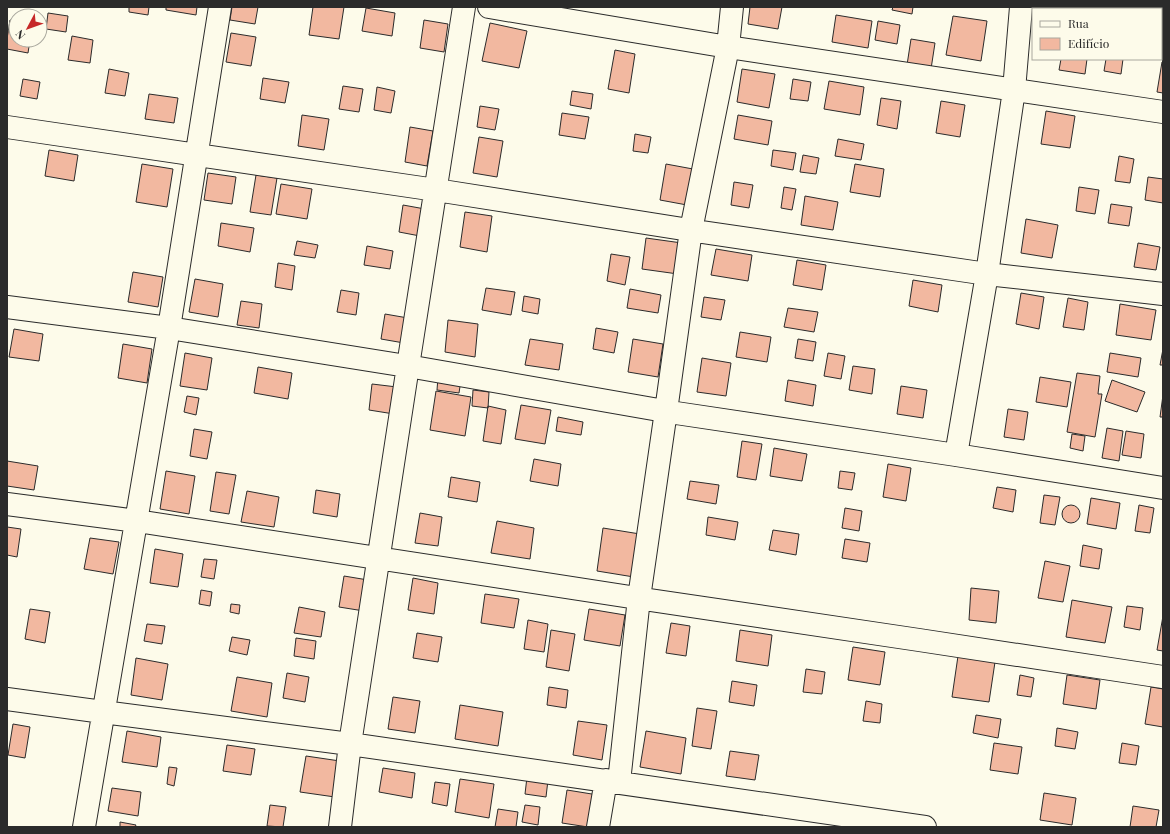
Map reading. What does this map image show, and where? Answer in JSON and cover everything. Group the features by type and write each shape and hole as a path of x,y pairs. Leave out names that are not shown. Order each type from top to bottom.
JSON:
{"street":[{"path":"84,827 137,521 220,7"},
{"path":"340,827 350,744 464,7"},
{"path":"489,7 728,47 1163,112"},
{"path":"598,827 612,781 691,230 728,47 732,7"},
{"path":"956,455 987,274 1014,90 1021,7"},
{"path":"7,127 196,154 987,274 1163,294"},
{"path":"7,307 169,328 408,366 666,411 1163,488"},
{"path":"7,504 137,521 1163,677"},
{"path":"7,699 350,744 925,827"}],"building":[{"path":"129,7 149,7 148,15 129,12"},
{"path":"166,7 197,7 196,15 166,10"},
{"path":"232,7 258,7 255,24 230,20"},
{"path":"313,7 344,7 339,39 309,35"},
{"path":"750,7 782,7 778,29 748,24"},
{"path":"893,7 913,7 912,14 892,10"},
{"path":"366,8 395,13 392,36 362,31"},
{"path":"48,13 68,16 66,32 48,29"},
{"path":"836,15 872,21 868,48 832,42"},
{"path":"953,16 987,21 981,61 946,55"},
{"path":"424,20 448,24 444,52 420,48"},
{"path":"878,21 900,25 897,44 875,40"},
{"path":"490,23 527,31 519,68 482,61"},
{"path":"8,33 8,48 29,48 28,53 7,49"},
{"path":"231,33 256,37 251,66 226,62"},
{"path":"72,36 93,40 90,63 68,60"},
{"path":"911,39 935,43 931,69 907,65"},
{"path":"615,50 635,54 629,93 608,89"},
{"path":"1061,60 1087,60 1085,74 1059,70"},
{"path":"1106,60 1123,60 1121,74 1104,71"},
{"path":"1163,62 1163,93 1157,92"},
{"path":"109,69 129,73 125,96 105,93"},
{"path":"742,69 775,74 769,108 737,102"},
{"path":"263,78 289,82 285,103 260,99"},
{"path":"23,79 40,82 37,99 20,96"},
{"path":"793,79 811,82 808,101 790,99"},
{"path":"829,81 864,87 860,115 824,109"},
{"path":"343,86 363,89 359,112 339,109"},
{"path":"377,87 395,91 391,113 374,110"},
{"path":"572,91 593,94 591,109 570,105"},
{"path":"149,94 178,98 174,123 145,119"},
{"path":"881,98 901,101 897,129 877,125"},
{"path":"941,101 965,105 960,137 936,133"},
{"path":"480,106 499,109 495,130 477,127"},
{"path":"1046,111 1075,116 1070,148 1041,144"},
{"path":"562,113 589,117 585,139 559,135"},
{"path":"302,115 329,119 324,150 298,146"},
{"path":"738,115 772,121 768,145 734,139"},
{"path":"410,127 433,131 427,166 405,162"},
{"path":"635,134 651,137 648,153 633,151"},
{"path":"479,137 503,141 497,177 473,173"},
{"path":"838,139 864,144 861,160 835,156"},
{"path":"49,150 78,155 74,181 45,176"},
{"path":"773,150 796,153 793,170 771,166"},
{"path":"803,155 819,158 816,174 800,172"},
{"path":"1119,156 1134,159 1130,183 1115,181"},
{"path":"142,164 173,169 167,207 136,202"},
{"path":"666,164 693,169 687,205 660,200"},
{"path":"855,164 884,169 880,197 850,192"},
{"path":"208,173 236,177 232,204 204,200"},
{"path":"256,175 277,178 271,215 250,212"},
{"path":"1148,177 1163,179 1163,203 1145,200"},
{"path":"734,182 753,185 749,208 731,205"},
{"path":"281,184 312,189 307,219 276,214"},
{"path":"784,187 796,189 792,210 781,208"},
{"path":"1079,187 1099,190 1095,214 1076,211"},
{"path":"805,196 838,202 833,230 801,225"},
{"path":"1111,204 1132,207 1129,226 1108,223"},
{"path":"403,205 425,209 420,236 399,232"},
{"path":"465,212 492,216 487,252 460,247"},
{"path":"1026,219 1058,225 1052,258 1021,253"},
{"path":"221,223 254,228 250,252 218,246"},
{"path":"646,238 682,243 678,274 642,269"},
{"path":"297,241 318,245 315,258 294,255"},
{"path":"1138,243 1160,247 1156,270 1134,267"},
{"path":"367,246 393,251 390,269 364,265"},
{"path":"716,249 752,255 748,281 711,275"},
{"path":"611,254 630,257 625,285 607,281"},
{"path":"797,260 826,265 822,290 793,285"},
{"path":"278,263 295,266 292,290 275,287"},
{"path":"133,272 163,277 158,307 128,302"},
{"path":"195,279 223,284 218,317 189,312"},
{"path":"913,280 942,285 938,312 909,306"},
{"path":"486,288 515,292 511,315 482,310"},
{"path":"630,289 661,295 658,313 627,308"},
{"path":"341,290 359,293 356,315 337,312"},
{"path":"1021,293 1044,297 1039,329 1016,324"},
{"path":"524,296 540,299 538,314 522,311"},
{"path":"704,297 725,300 721,320 701,317"},
{"path":"1068,298 1088,302 1084,330 1063,327"},
{"path":"241,301 262,304 259,328 237,325"},
{"path":"1120,304 1156,310 1151,340 1116,335"},
{"path":"788,308 818,312 814,332 784,327"},
{"path":"385,314 408,318 404,343 381,339"},
{"path":"448,320 478,324 475,357 445,352"},
{"path":"596,328 618,332 614,353 593,349"},
{"path":"14,329 43,334 39,361 9,357"},
{"path":"740,332 771,337 767,362 736,357"},
{"path":"530,339 563,344 559,370 525,365"},
{"path":"633,339 663,344 658,377 628,372"},
{"path":"798,339 816,342 813,361 795,358"},
{"path":"123,344 152,349 147,383 118,378"},
{"path":"1163,349 1163,365 1160,365"},
{"path":"185,353 212,358 207,390 180,386"},
{"path":"828,353 845,356 841,379 824,376"},
{"path":"1110,353 1141,358 1138,377 1107,372"},
{"path":"702,358 731,363 726,396 697,392"},
{"path":"853,366 875,369 872,394 849,390"},
{"path":"258,367 292,373 288,399 254,393"},
{"path":"1077,373 1100,376 1098,394 1102,394 1095,437 1067,432"},
{"path":"438,377 461,380 459,393 437,390"},
{"path":"1040,377 1071,382 1067,407 1036,402"},
{"path":"788,380 816,385 813,406 785,401"},
{"path":"1112,380 1145,392 1137,412 1105,401"},
{"path":"372,384 397,387 394,414 369,410"},
{"path":"901,386 927,390 923,418 897,414"},
{"path":"473,390 489,392 488,408 472,406"},
{"path":"436,391 471,397 465,436 430,430"},
{"path":"1163,395 1163,417 1160,417"},
{"path":"187,396 199,398 196,415 184,412"},
{"path":"521,405 551,410 545,444 515,439"},
{"path":"488,406 506,410 501,444 483,441"},
{"path":"1008,409 1028,412 1024,440 1004,437"},
{"path":"558,417 583,422 581,435 556,431"},
{"path":"1107,428 1123,431 1119,461 1102,458"},
{"path":"194,429 212,432 207,459 190,456"},
{"path":"1126,431 1144,434 1141,458 1122,455"},
{"path":"1072,434 1085,436 1083,451 1070,448"},
{"path":"742,441 762,444 756,480 737,477"},
{"path":"774,448 807,454 802,481 770,476"},
{"path":"534,459 561,464 558,486 530,481"},
{"path":"7,461 38,466 34,490 7,486"},
{"path":"888,464 911,468 906,501 883,497"},
{"path":"166,471 195,476 189,514 160,509"},
{"path":"840,471 855,473 852,490 838,488"},
{"path":"216,472 236,475 229,514 210,511"},
{"path":"451,477 480,482 477,502 448,497"},
{"path":"690,481 719,485 716,504 687,499"},
{"path":"997,487 1016,490 1013,512 993,508"},
{"path":"316,490 340,494 337,517 313,513"},
{"path":"247,491 279,497 274,527 241,522"},
{"path":"1044,495 1060,497 1055,525 1040,523"},
{"path":"1091,498 1120,503 1116,529 1087,524"},
{"path":"1071,505 1077,508 1080,514 1077,520 1071,523 1065,520 1062,514 1065,508"},
{"path":"1139,505 1154,508 1150,533 1135,531"},
{"path":"845,508 862,511 859,531 842,528"},
{"path":"420,513 442,517 438,546 415,543"},
{"path":"708,517 738,522 735,540 706,535"},
{"path":"497,521 534,528 530,559 491,553"},
{"path":"7,527 21,529 17,557 7,555"},
{"path":"603,528 640,534 634,577 597,571"},
{"path":"773,530 799,534 796,555 769,550"},
{"path":"90,538 119,542 113,574 84,569"},
{"path":"845,539 870,543 867,562 842,558"},
{"path":"1083,545 1102,549 1099,569 1080,566"},
{"path":"155,549 183,554 178,587 150,583"},
{"path":"204,559 217,560 214,579 201,577"},
{"path":"1045,561 1070,566 1063,602 1038,598"},
{"path":"344,576 368,580 364,611 339,607"},
{"path":"413,578 438,583 434,614 408,610"},
{"path":"971,588 999,591 996,623 969,620"},
{"path":"201,590 212,592 210,606 199,604"},
{"path":"485,594 519,599 514,628 481,623"},
{"path":"1072,600 1112,607 1105,643 1066,637"},
{"path":"231,604 240,605 239,614 230,612"},
{"path":"1127,606 1143,608 1140,630 1124,627"},
{"path":"299,607 325,612 321,637 294,633"},
{"path":"30,609 50,612 45,643 25,639"},
{"path":"589,609 625,615 620,646 584,640"},
{"path":"1163,616 1163,651 1157,650"},
{"path":"528,620 548,624 544,652 524,649"},
{"path":"671,623 690,626 686,656 666,653"},
{"path":"147,624 165,626 162,644 144,641"},
{"path":"551,630 575,634 569,671 546,667"},
{"path":"740,630 772,635 768,666 736,661"},
{"path":"417,633 442,637 438,662 413,658"},
{"path":"232,637 250,640 247,655 229,651"},
{"path":"296,638 316,641 314,659 294,656"},
{"path":"853,647 885,652 880,685 848,680"},
{"path":"958,656 995,662 989,702 952,697"},
{"path":"136,658 168,664 162,700 131,695"},
{"path":"806,669 825,672 822,694 803,692"},
{"path":"287,673 309,677 305,702 283,698"},
{"path":"1020,675 1034,678 1031,697 1017,695"},
{"path":"1067,675 1100,680 1096,709 1063,704"},
{"path":"237,677 272,683 267,717 231,711"},
{"path":"732,681 757,685 754,706 729,702"},
{"path":"549,687 568,690 566,708 547,705"},
{"path":"1151,687 1163,689 1163,727 1145,724"},
{"path":"393,697 420,701 415,733 388,729"},
{"path":"866,701 882,704 880,723 863,721"},
{"path":"460,705 503,712 498,746 455,739"},
{"path":"697,708 717,711 711,749 692,746"},
{"path":"976,715 1001,719 998,738 973,733"},
{"path":"578,721 607,725 602,760 573,755"},
{"path":"13,724 30,727 25,758 8,755"},
{"path":"1057,728 1078,732 1075,749 1055,746"},
{"path":"127,731 161,737 157,767 122,762"},
{"path":"646,731 686,738 681,774 640,767"},
{"path":"994,743 1022,747 1018,774 990,770"},
{"path":"1122,743 1139,746 1136,765 1119,763"},
{"path":"227,745 255,749 251,775 223,771"},
{"path":"730,751 759,755 755,780 726,776"},
{"path":"306,756 340,761 335,797 300,792"},
{"path":"169,767 177,768 174,786 167,784"},
{"path":"383,768 415,773 412,798 379,792"},
{"path":"527,777 548,780 546,797 525,794"},
{"path":"460,779 494,784 489,818 455,812"},
{"path":"435,782 450,784 447,806 432,803"},
{"path":"112,788 141,792 138,816 108,811"},
{"path":"567,790 598,795 588,827 562,823"},
{"path":"1044,793 1076,798 1072,825 1040,820"},
{"path":"270,805 286,807 283,827 267,826"},
{"path":"525,805 540,807 538,825 522,822"},
{"path":"1133,806 1159,810 1156,827 1130,827"},
{"path":"498,809 518,812 516,827 495,827"},
{"path":"120,822 136,825 135,827 120,827"}]}
